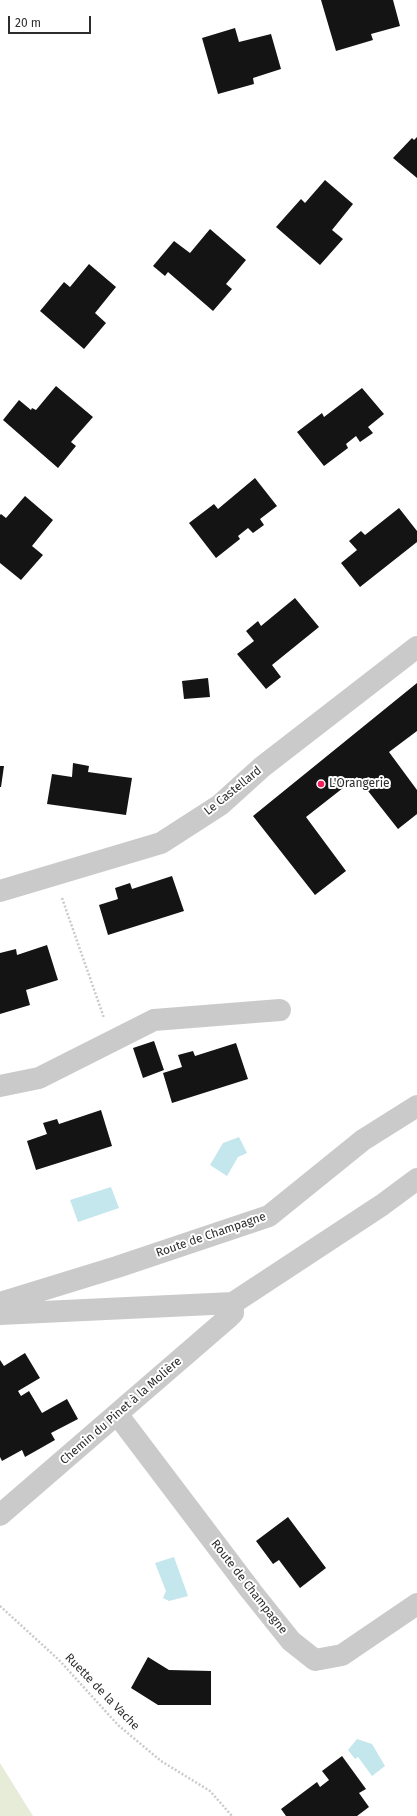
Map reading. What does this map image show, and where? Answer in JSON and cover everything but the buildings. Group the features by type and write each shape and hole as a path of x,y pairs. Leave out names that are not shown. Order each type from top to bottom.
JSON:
{"street":[{"name":"Le Castellard","path":"0,891 55,876 160,843 220,805 262,767 417,647"},
{"path":"0,1086 39,1078 154,1020 280,1010"},
{"name":"Route de Champagne","path":"0,1303 117,1267 269,1216 363,1140 417,1106"},
{"path":"0,1314 233,1303 382,1205 417,1179"},
{"name":"Chemin du Pinet à la Molière","path":"0,1515 233,1314 233,1303"},
{"name":"Route de Champagne","path":"117,1414 251,1592 291,1641 315,1660 342,1655 417,1604"}],"path":[{"path":"55,876 112,1041"},
{"name":"Ruette de la Vache","path":"0,1606 59,1660 118,1725 161,1761 210,1791 232,1816"}],"green space":[{"path":"0,1763 33,1816 0,1816"}],"water":[{"path":"239,1137 247,1153 238,1157 227,1176 210,1165 223,1143"},
{"path":"111,1187 119,1208 78,1222 70,1200"},
{"path":"174,1557 188,1596 169,1601 163,1598 166,1591 155,1563"},
{"path":"357,1739 372,1744 385,1766 372,1776 358,1757 355,1759 348,1750"}],"place":[{"name":"L'Orangerie","path":"321,784"}]}
